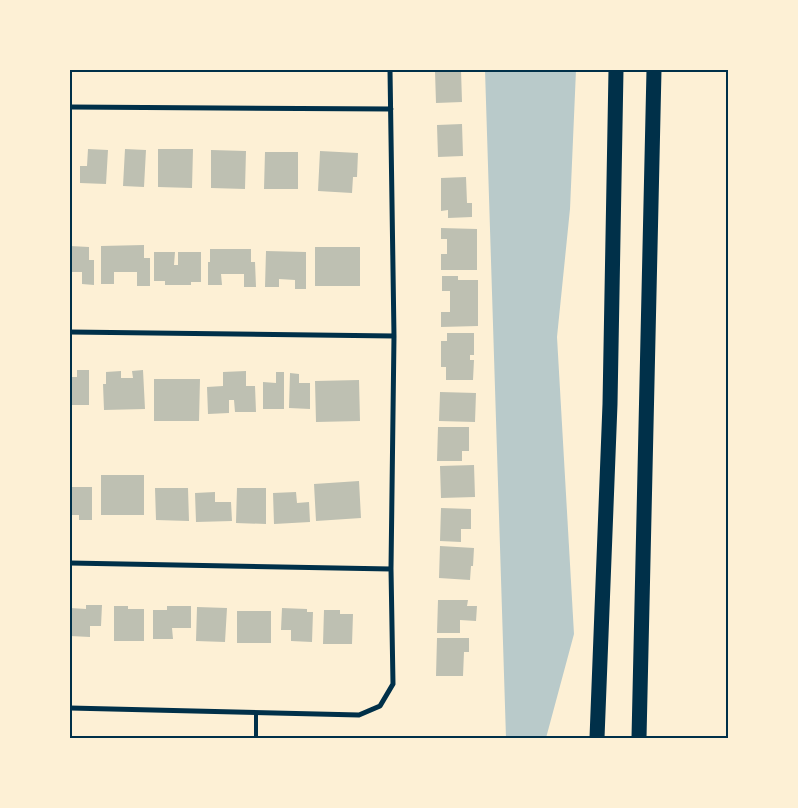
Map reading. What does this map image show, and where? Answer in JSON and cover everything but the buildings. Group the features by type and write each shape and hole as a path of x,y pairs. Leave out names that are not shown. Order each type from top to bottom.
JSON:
{"highway":[{"path":"598,738 610,404 616,70"},
{"path":"639,738 654,70"}],"street":[{"path":"70,708 359,715 380,706 393,684 391,569 394,336 390,70"},
{"path":"70,107 391,109"},
{"path":"70,332 394,336"},
{"path":"70,563 391,569"}],"lane":[{"path":"256,714 256,738"}],"shaded area":[{"path":"485,70 576,70 570,209 557,337 574,634 546,738 506,738"}]}
